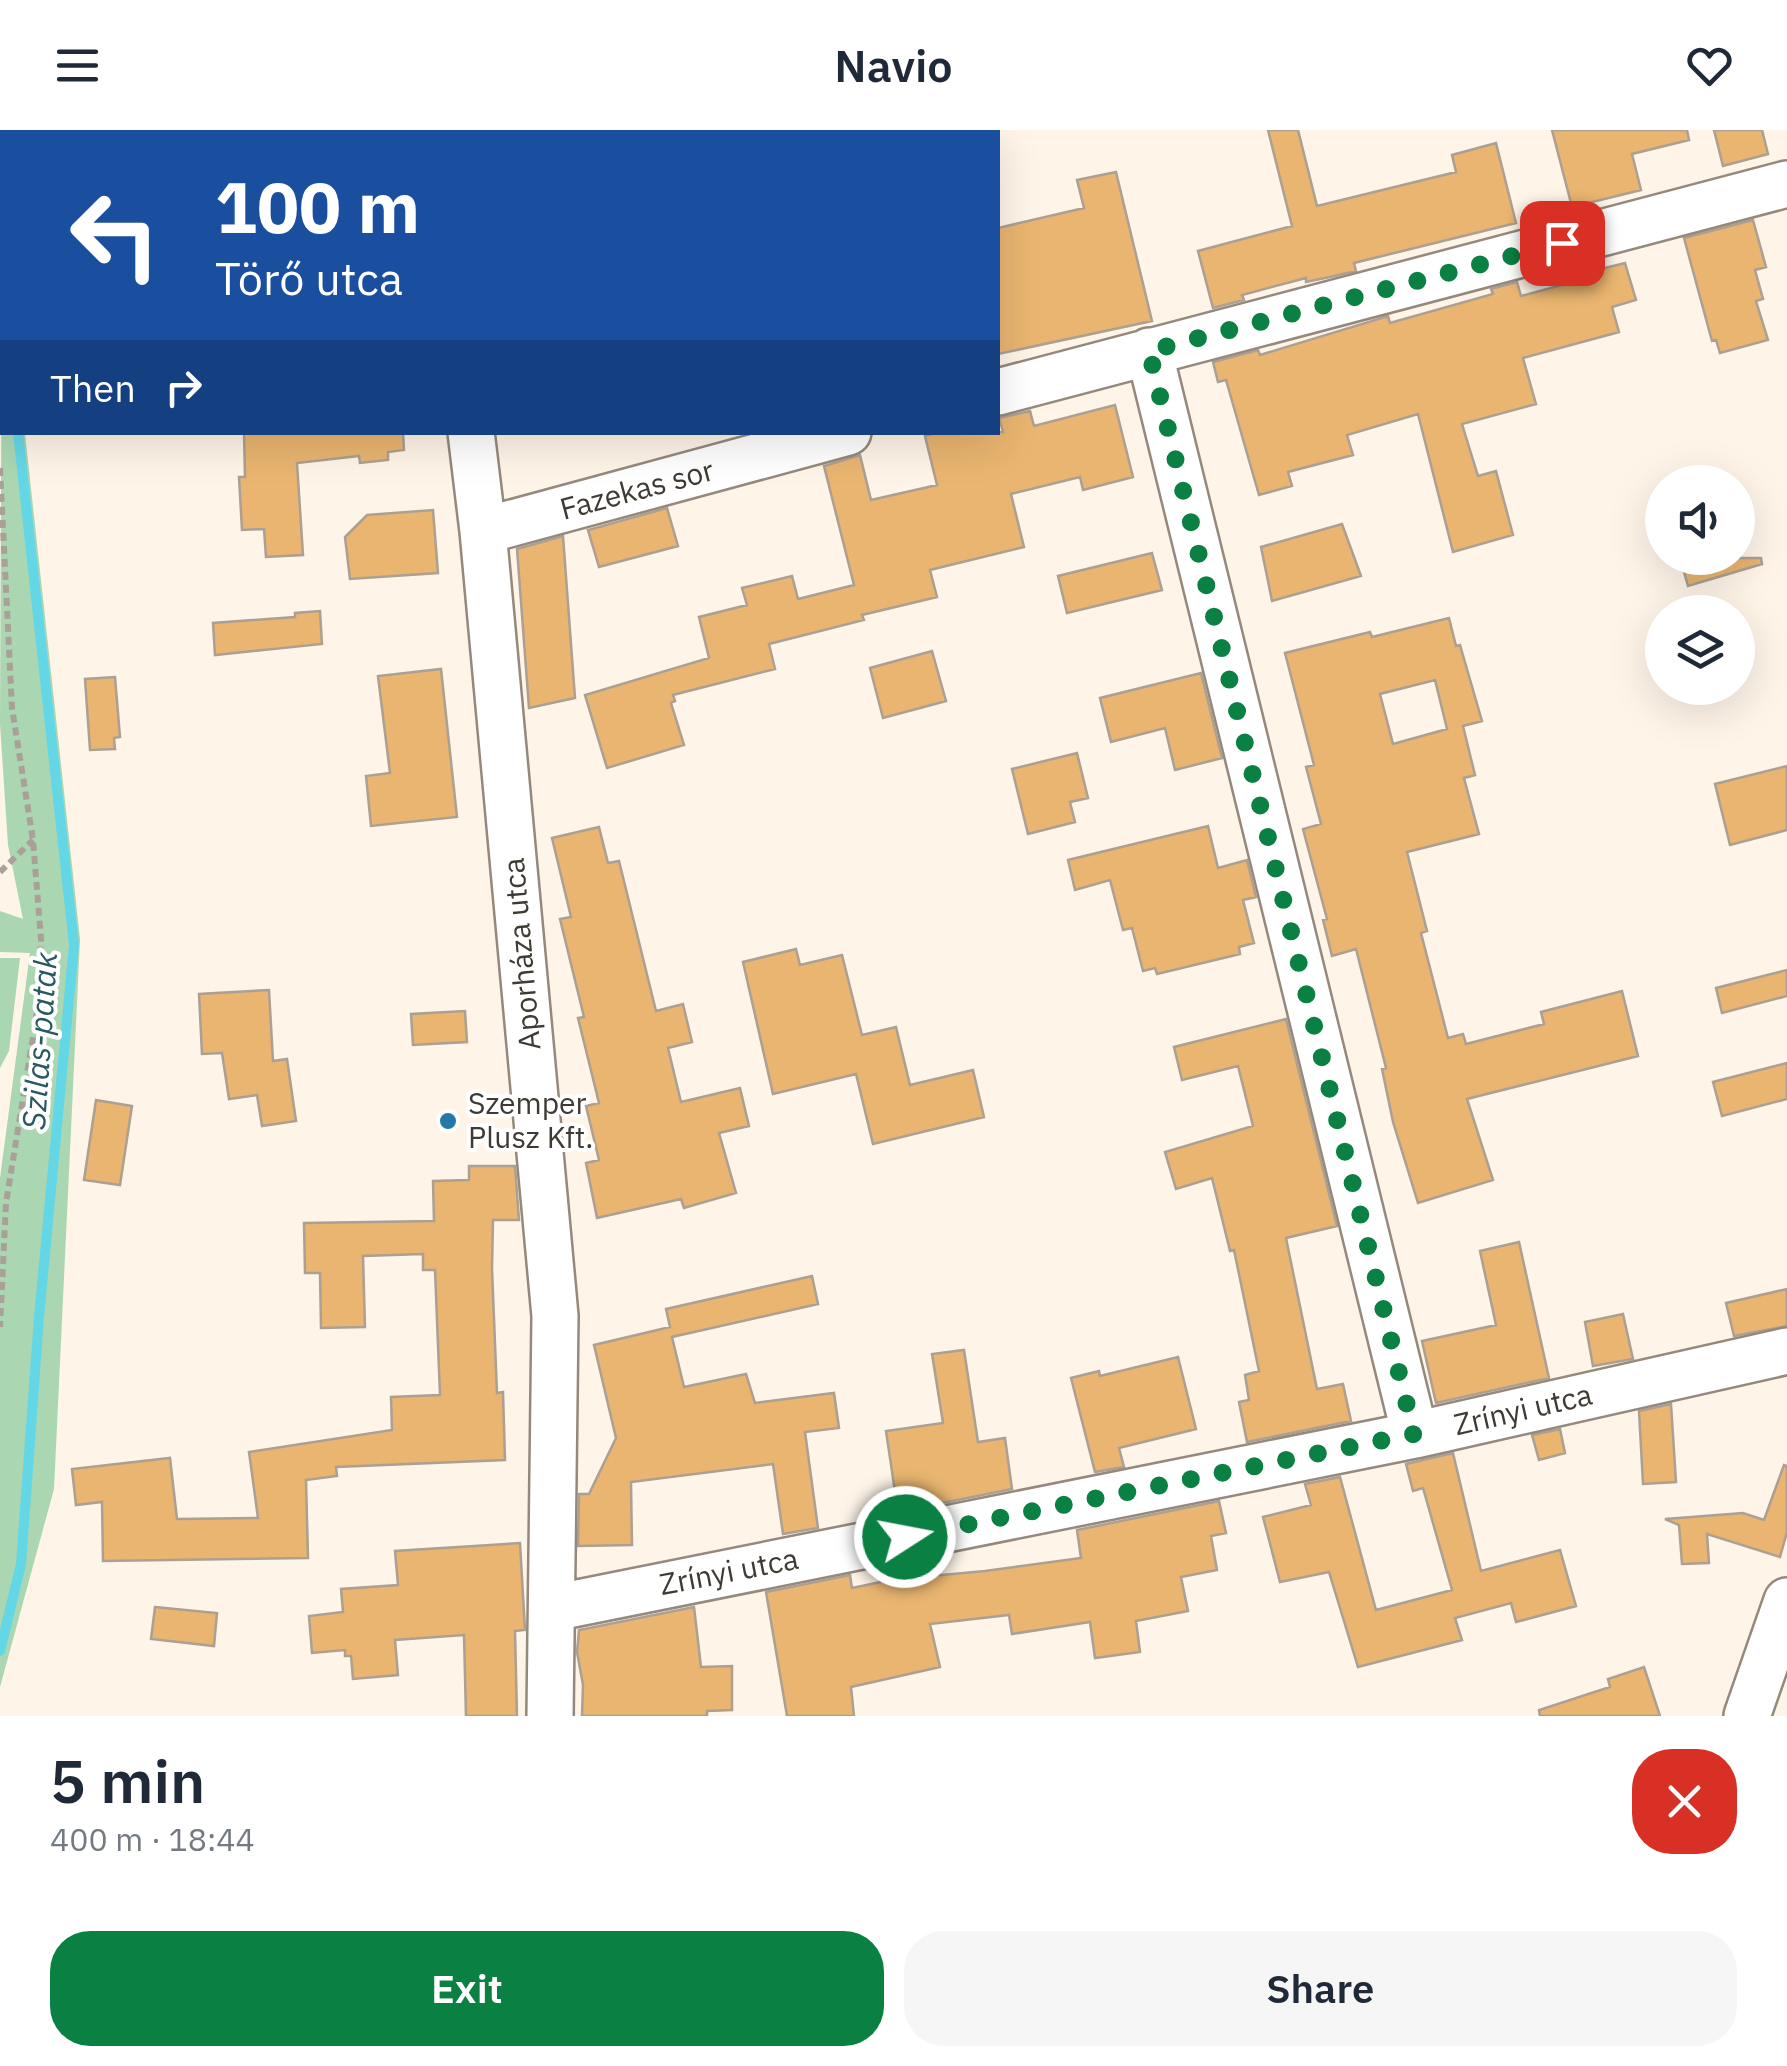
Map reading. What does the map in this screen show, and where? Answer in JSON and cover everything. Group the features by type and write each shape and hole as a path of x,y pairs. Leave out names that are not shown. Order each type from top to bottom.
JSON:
{"street":[{"path":"1000,391 1787,184"},
{"path":"1149,351 1414,1434"},
{"name":"Aporháza utca","path":"471,435 555,1316 550,1716"},
{"name":"Fazekas sor","path":"483,531 837,435"},
{"name":"Zrínyi utca","path":"553,1608 1414,1434 1787,1352"},
{"path":"1747,1716 1787,1601"}],"path":[{"path":"0,468 12,708 34,840 40,956 38,1006 6,1203 0,1327"},
{"path":"0,872 34,840"}],"green space":[{"path":"1,435 25,435 80,939 54,1489 0,1687 0,1178 30,953 0,952 0,911 23,919 8,845 0,724"},
{"path":"0,958 20,958 9,1051 0,1068"}],"building":[{"path":"1268,130 1298,130 1317,206 1456,172 1452,155 1496,143 1516,223 1354,263 1356,271 1306,282 1306,278 1242,295 1244,300 1213,308 1198,251 1292,226"},
{"path":"1552,130 1687,130 1689,140 1632,154 1641,190 1572,207"},
{"path":"1714,130 1762,130 1768,154 1723,166"},
{"path":"1116,172 1152,321 1000,354 1000,228 1084,208 1077,180"},
{"path":"1753,220 1766,267 1755,270 1763,299 1756,301 1768,340 1720,353 1716,340 1712,341 1684,238"},
{"path":"1625,263 1636,300 1612,307 1619,332 1523,358 1536,404 1462,424 1478,476 1496,471 1513,535 1453,552 1418,414 1347,435 1353,455 1288,472 1292,486 1259,495 1226,380 1218,382 1213,362 1258,350 1260,355 1388,316 1390,323 1493,294 1491,289 1517,282 1521,296 1602,274 1601,269"},
{"path":"1115,405 1133,477 1083,490 1080,477 1011,494 1024,547 930,570 937,597 769,644 775,669 673,695 675,701 671,703 684,745 607,768 585,695 709,658 699,617 747,605 742,588 792,576 798,599 854,585 824,466 860,455 871,500 937,485 925,436 1000,435 1000,418 1030,411 1034,426"},
{"path":"244,435 403,435 404,450 388,452 388,460 360,463 359,456 297,463 303,555 266,557 264,529 242,530 239,477 245,477"},
{"path":"667,508 678,546 599,567 588,530"},
{"path":"433,510 438,573 350,579 345,537 367,515"},
{"path":"1342,524 1361,576 1272,601 1261,547"},
{"path":"563,536 575,698 529,708 517,549"},
{"path":"1152,553 1162,590 1067,613 1058,576"},
{"path":"1685,575 1725,575 1688,586"},
{"path":"320,611 322,644 215,655 213,623 295,617 295,613"},
{"path":"1449,618 1482,721 1463,726 1475,775 1464,778 1479,834 1407,852 1427,931 1421,933 1448,1038 1463,1034 1466,1044 1544,1024 1541,1012 1622,991 1638,1056 1467,1099 1493,1180 1418,1203 1393,1122 1382,1069 1386,1068 1356,949 1332,956 1323,920 1327,919 1303,829 1321,824 1306,767 1314,765 1285,653 1370,632 1372,637","holes":["1435,680 1447,729 1393,744 1380,694"]},
{"path":"932,651 946,701 883,718 870,668"},
{"path":"441,669 457,817 371,826 366,776 390,773 378,676"},
{"path":"1201,673 1222,758 1175,770 1165,728 1111,742 1100,698"},
{"path":"115,677 120,737 114,738 115,749 90,750 85,679"},
{"path":"1077,753 1088,798 1070,802 1075,822 1028,834 1012,769"},
{"path":"1787,766 1787,830 1730,845 1715,784"},
{"path":"1208,826 1218,868 1247,860 1256,897 1243,900 1254,943 1239,947 1240,954 1157,974 1155,968 1143,971 1132,928 1123,930 1110,880 1075,890 1068,860"},
{"path":"599,827 608,863 619,861 656,1011 683,1004 692,1042 668,1048 681,1102 740,1088 749,1126 719,1133 736,1193 684,1208 681,1199 597,1218 586,1163 599,1160 586,1106 599,1103 578,1018 584,1017 560,919 571,917 552,838"},
{"path":"796,949 800,965 842,955 862,1035 896,1027 910,1085 973,1070 984,1117 873,1144 856,1074 773,1094 743,962"},
{"path":"1787,970 1787,996 1722,1013 1716,988"},
{"path":"269,990 273,1061 287,1059 296,1121 262,1126 257,1095 229,1099 222,1053 202,1054 199,994"},
{"path":"465,1011 467,1042 413,1045 411,1014"},
{"path":"1286,1019 1337,1226 1286,1238 1317,1389 1343,1384 1351,1421 1247,1442 1239,1402 1249,1400 1245,1375 1259,1371 1234,1250 1230,1251 1212,1178 1176,1189 1165,1152 1253,1126 1238,1066 1182,1080 1174,1047"},
{"path":"1787,1063 1787,1099 1722,1116 1713,1082"},
{"path":"96,1100 132,1106 120,1185 84,1180"},
{"path":"469,1166 515,1166 519,1220 493,1220 497,1393 503,1392 505,1460 336,1467 337,1476 306,1480 308,1558 103,1561 102,1502 76,1505 72,1469 170,1458 177,1519 258,1518 249,1452 392,1430 391,1397 440,1395 435,1270 423,1270 423,1254 363,1256 365,1327 321,1328 320,1273 305,1273 304,1223 434,1221 433,1181 469,1180"},
{"path":"1519,1242 1549,1378 1436,1403 1422,1341 1496,1325 1480,1251"},
{"path":"812,1276 818,1304 672,1337 684,1387 746,1374 755,1403 834,1393 839,1428 805,1432 818,1528 783,1534 773,1464 631,1482 632,1545 578,1546 579,1494 589,1494 616,1438 594,1345 670,1327 666,1309"},
{"path":"1787,1289 1787,1326 1734,1336 1726,1303"},
{"path":"1623,1314 1633,1359 1593,1366 1585,1322"},
{"path":"964,1350 978,1442 1005,1438 1012,1489 898,1512 886,1431 943,1423 932,1354"},
{"path":"1178,1357 1196,1429 1119,1448 1124,1467 1095,1472 1071,1378 1099,1371 1100,1376"},
{"path":"1671,1404 1676,1482 1643,1484 1639,1411"},
{"path":"1560,1429 1565,1453 1539,1460 1532,1435"},
{"path":"1453,1453 1481,1571 1560,1550 1576,1606 1516,1622 1511,1603 1455,1618 1462,1640 1358,1667 1329,1572 1280,1582 1263,1517 1311,1505 1305,1484 1340,1477 1376,1610 1452,1590 1423,1488 1413,1491 1406,1464"},
{"path":"1784,1465 1787,1532 1780,1557 1707,1534 1709,1563 1682,1564 1679,1525 1665,1519 1743,1513 1764,1520"},
{"path":"1219,1501 1226,1533 1211,1536 1217,1570 1181,1577 1188,1611 1136,1621 1140,1652 1095,1658 1090,1622 1012,1634 1009,1615 930,1624 940,1667 851,1687 854,1716 787,1716 766,1592 850,1575 852,1588 919,1574 920,1577 985,1571 1081,1558 1077,1530"},
{"path":"520,1543 525,1630 515,1631 517,1716 466,1716 464,1635 395,1640 398,1675 353,1679 351,1656 345,1656 345,1650 312,1653 309,1616 343,1612 341,1589 398,1585 395,1551"},
{"path":"155,1607 217,1613 214,1646 151,1639"},
{"path":"694,1607 701,1667 732,1666 732,1710 707,1711 707,1716 582,1716 579,1630"},
{"path":"1644,1667 1660,1716 1540,1716 1539,1710 1610,1687 1608,1679"}],"waterway":[{"name":"Szilas-patak","path":"0,1651 21,1564 39,1317 74,945 18,435"}],"place":[{"name":"Szemper Plusz Kft.","path":"448,1121"}],"route":[{"path":"905,1537 1414,1434 1149,351 1562,243"}]}
